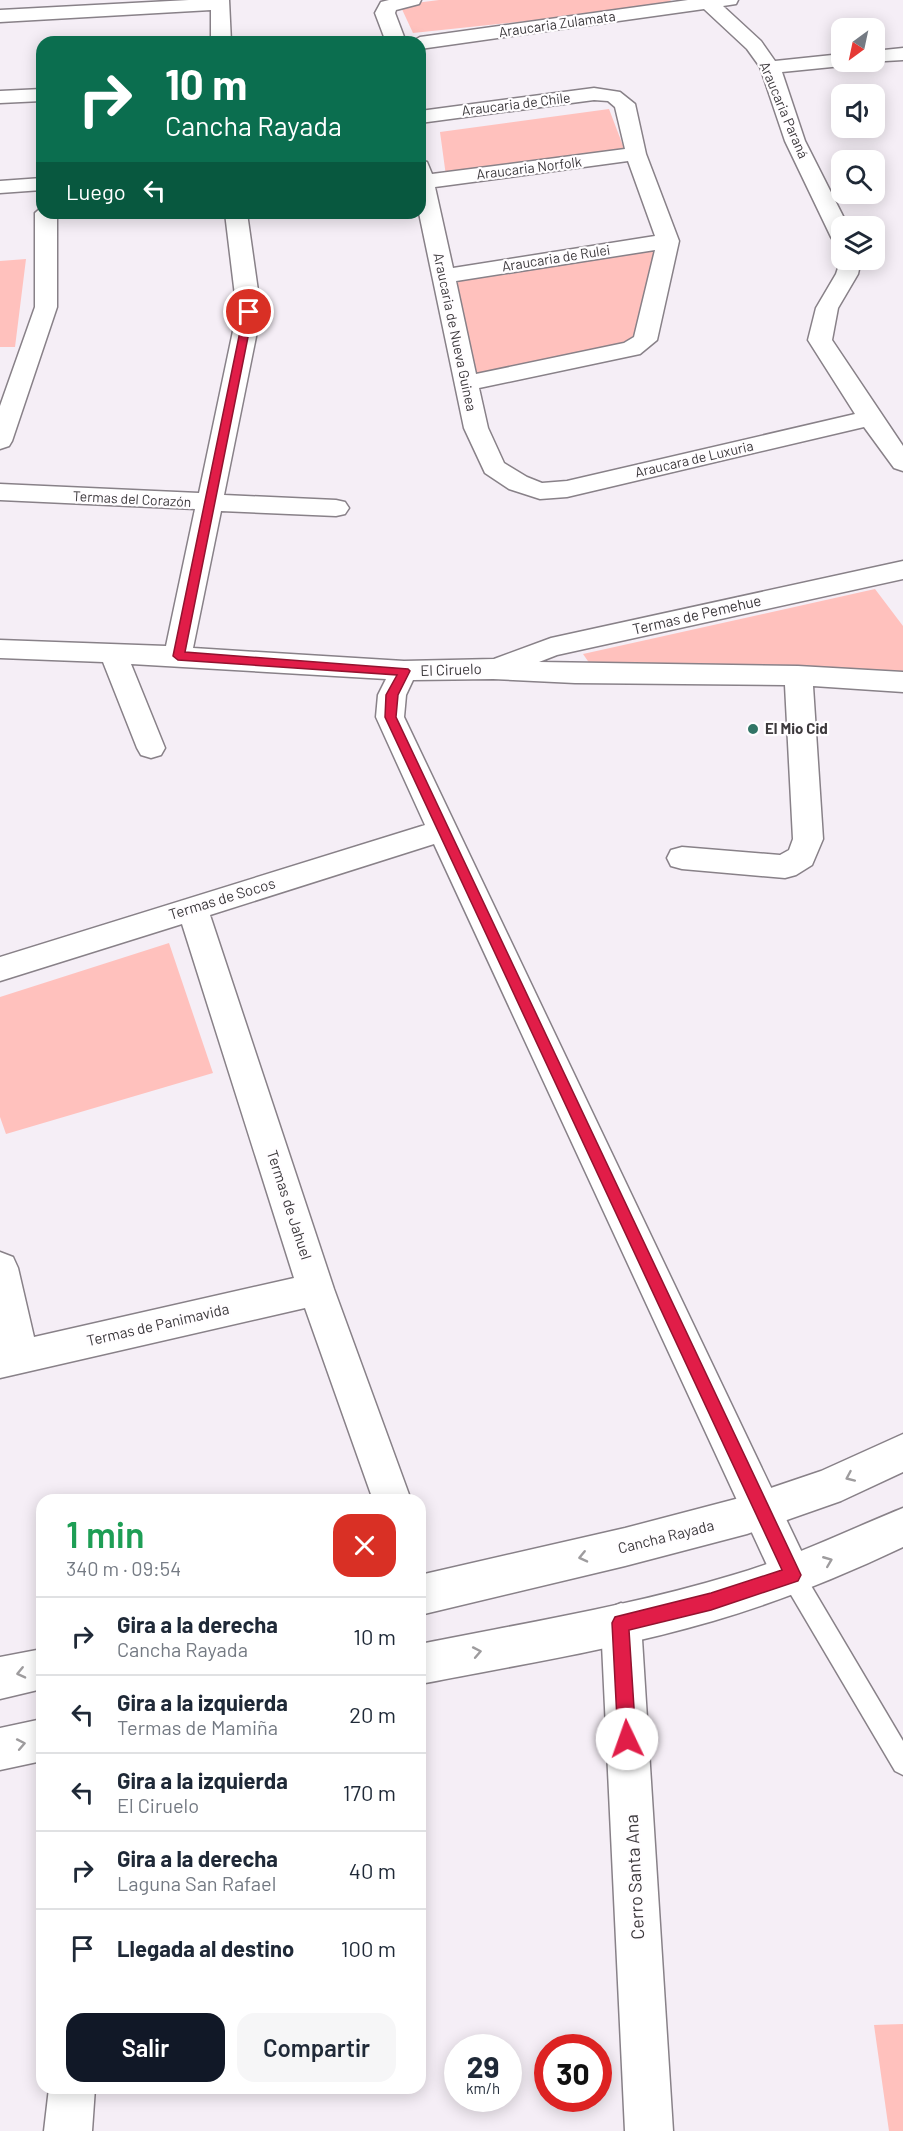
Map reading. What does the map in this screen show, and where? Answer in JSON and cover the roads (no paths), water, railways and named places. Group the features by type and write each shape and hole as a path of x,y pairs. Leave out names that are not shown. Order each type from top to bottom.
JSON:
{"street":[{"path":"394,36 385,13 388,6 412,0"},
{"name":"Araucaria Zulamata","path":"426,42 715,1"},
{"name":"Araucaria Paraná","path":"715,1 770,67 795,141 832,216"},
{"path":"0,16 220,2 221,36"},
{"path":"885,56 903,54"},
{"path":"770,67 831,61"},
{"name":"Araucaria de Chile","path":"426,116 594,94 613,96 625,104 636,154"},
{"path":"0,97 36,95"},
{"path":"467,383 632,349 645,340 649,309 659,283 668,241 636,154"},
{"name":"Araucaria Norfolk","path":"426,174 636,154"},
{"path":"0,187 36,184"},
{"name":"Araucaria de Nueva Guinea","path":"426,197 476,428 494,467 518,483"},
{"path":"0,441 18,360 46,307 46,219"},
{"path":"178,656 249,312 237,219"},
{"name":"Araucaria de Rulei","path":"443,276 668,241"},
{"path":"848,270 827,308 820,340 870,418 903,463"},
{"name":"Araucara de Luxuria","path":"518,483 540,491 567,489 870,418"},
{"name":"Termas del Corazón","path":"0,492 336,508"},
{"name":"Termas de Pemehue","path":"494,669 551,648 903,570"},
{"name":"El Ciruelo","path":"0,649 178,656 404,671 494,669 576,674 798,676 903,682"},
{"path":"113,653 151,748"},
{"path":"404,671 392,695 390,717 792,1575"},
{"path":"682,858 785,867 801,857 808,839 798,676"},
{"name":"Termas de Socos","path":"0,969 444,830"},
{"name":"Termas de Jahuel","path":"192,908 316,1289 390,1494"},
{"path":"0,1268 10,1359"},
{"name":"Termas de Panimavida","path":"10,1359 316,1289"},
{"name":"Cancha Rayada","path":"426,1589 675,1536 762,1510 831,1485 903,1452"},
{"path":"426,1663 711,1602 792,1575 861,1548 903,1527"},
{"name":"Cerro Santa Ana","path":"621,1623 649,2131"},
{"path":"0,1678 36,1670"},
{"path":"0,1749 36,1741"},
{"path":"68,2131 71,2094"}],"lane":[{"path":"792,1575 903,1763"}],"place":[{"name":"El Mio Cid","path":"753,729"}]}
